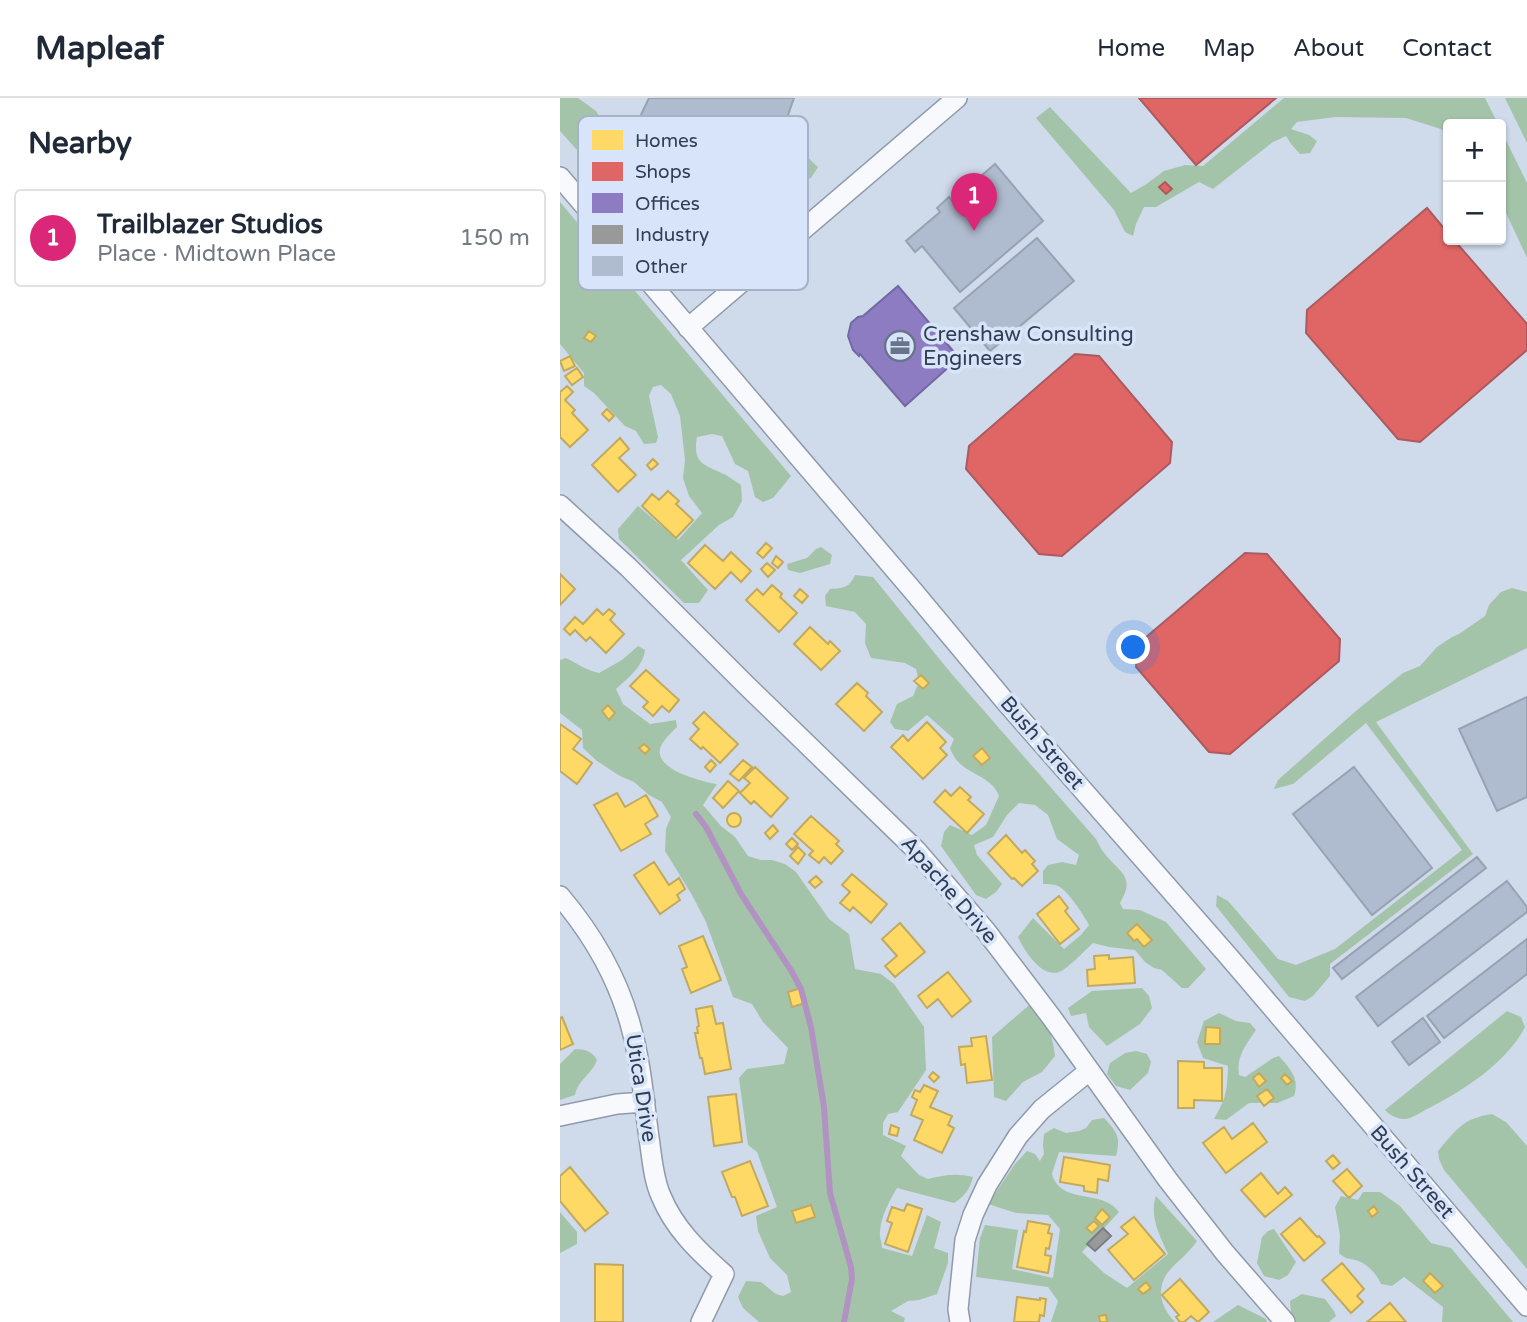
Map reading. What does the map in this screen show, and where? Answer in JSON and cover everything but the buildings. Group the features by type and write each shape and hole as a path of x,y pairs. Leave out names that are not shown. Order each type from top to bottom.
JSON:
{"street":[{"path":"808,225 957,98"},
{"name":"Bush Street","path":"560,177 578,198"},
{"name":"Bush Street","path":"656,290 1004,700 1229,957 1527,1306"},
{"path":"688,328 732,290"},
{"name":"Apache Drive","path":"560,505 628,567 916,850 990,937 1052,1018 1168,1180 1285,1322"},
{"name":"Utica Drive","path":"560,896 588,933 613,974 632,1029 660,1194 689,1241 724,1274 701,1322"},
{"path":"960,1322 958,1309 965,1240 987,1185 1018,1136 1042,1109 1089,1071"},
{"path":"560,1116 617,1104 645,1102"}],"green space":[{"path":"560,98 578,98 599,116 578,116 578,151 560,131"},
{"path":"1284,98 1485,98 1496,119 1443,119 1443,131 1406,118 1335,117 1297,122 1291,129 1317,141 1310,153 1300,154 1286,136 1273,142 1213,189 1199,182 1156,207 1144,207 1133,236 1125,232 1114,210 1036,118 1050,107 1131,193 1164,171 1185,165 1203,166"},
{"path":"1505,98 1527,98 1527,143"},
{"path":"1506,140 1527,183 1527,258 1506,213"},
{"path":"808,157 818,167 808,179"},
{"path":"560,202 578,223 578,290 634,290 791,476 773,498 763,502 755,497 748,471 735,464 722,436 712,434 697,437 698,458 706,466 741,485 742,501 733,517 719,525 681,560 708,590 699,603 684,603 619,539 618,529 638,506 678,540 702,513 689,496 683,478 685,460 680,416 671,394 661,385 653,387 649,396 658,437 656,443 644,444 636,431 625,426 584,386 584,373 560,344"},
{"path":"821,547 832,555 830,564 800,573 788,570 787,564 807,558"},
{"path":"855,575 873,577 950,672 1096,839 1126,881 1127,887 1120,903 1123,909 1140,910 1166,922 1206,969 1188,988 1182,988 1162,970 1145,962 1135,950 1093,943 1063,970 1052,973 1034,962 1018,937 1033,918 1064,949 1089,925 1064,890 1056,885 1043,884 1043,871 1048,865 1062,862 1076,865 1079,855 1057,839 1048,815 1035,805 1019,803 1007,815 993,837 974,845 977,855 1002,884 986,899 976,895 941,846 944,832 950,825 972,835 986,825 999,796 991,784 960,764 950,748 954,739 927,715 908,731 895,729 890,722 897,704 913,696 919,682 916,669 905,663 871,658 865,643 866,624 855,612 826,606 825,596 830,589 846,586"},
{"path":"1512,588 1527,592 1527,648 1376,722 1473,854 1330,964 1330,976 1313,996 1305,1001 1289,997 1216,906 1217,895 1228,901 1278,959 1296,965 1335,949 1462,850 1366,723 1293,784 1274,789 1278,780 1403,673 1420,666 1437,647 1485,616 1489,605 1501,592"},
{"path":"638,646 645,650 641,662 616,689 623,704 650,724 676,720 677,727 660,749 660,756 665,763 681,774 717,784 703,805 721,826 735,837 748,856 785,864 796,872 829,919 849,934 855,969 881,974 894,984 924,1027 926,1070 898,1112 888,1114 883,1123 883,1135 906,1146 901,1156 919,1175 928,1179 950,1175 973,1177 966,1192 954,1203 897,1188 889,1203 881,1225 882,1248 912,1256 927,1215 941,1222 934,1248 948,1253 948,1263 937,1294 908,1301 891,1311 905,1318 904,1322 759,1322 743,1308 738,1297 746,1281 761,1282 783,1296 791,1292 787,1275 770,1258 758,1231 756,1216 777,1207 757,1152 748,1145 739,1078 747,1069 784,1064 788,1048 763,1022 752,1004 733,997 706,922 665,851 666,829 671,817 662,802 597,761 583,748 582,730 560,713 560,660 566,658 599,673 622,660"},
{"path":"1142,988 1149,996 1152,1008 1140,1024 1107,1046 1089,1027 1086,1013 1071,1016 1068,1008 1092,991"},
{"path":"1034,1001 1048,1027 1055,1056 1042,1072 1023,1082 1006,1101 994,1097 992,1037"},
{"path":"1507,1011 1521,1017 1525,1027 1495,1065 1453,1095 1410,1118 1397,1118 1385,1110"},
{"path":"1219,1013 1236,1021 1250,1023 1256,1030 1240,1056 1239,1075 1245,1077 1279,1056 1295,1079 1294,1096 1277,1103 1249,1103 1226,1120 1214,1119 1226,1093 1228,1066 1203,1058 1197,1042 1204,1021"},
{"path":"575,1049 588,1051 597,1060 575,1095 560,1100 560,1064"},
{"path":"1136,1051 1147,1054 1151,1062 1148,1073 1130,1090 1116,1086 1107,1074 1110,1063 1125,1053"},
{"path":"1492,1114 1506,1122 1527,1146 1527,1269 1444,1170 1439,1159 1438,1151 1461,1126"},
{"path":"1104,1118 1117,1135 1116,1156 1059,1152 1052,1174 1063,1190 1105,1201 1119,1212 1082,1252 1104,1273 1127,1288 1168,1254 1155,1218 1156,1196 1197,1241 1169,1271 1161,1287 1162,1300 1175,1322 1051,1322 1058,1301 1048,1287 976,1277 980,1238 985,1225 1018,1230 1012,1269 1053,1278 1060,1229 1048,1215 1016,1213 988,1204 1027,1151 1035,1154 1040,1161 1044,1154 1044,1134 1054,1128 1066,1133 1079,1131 1086,1128 1092,1120"},
{"path":"1363,1192 1380,1192 1400,1206 1431,1243 1451,1248 1513,1322 1442,1322 1443,1307 1404,1277 1392,1286 1381,1284 1367,1266 1341,1255 1335,1207 1341,1196 1358,1200"},
{"path":"560,1212 577,1232 577,1244 560,1253"},
{"path":"1274,1229 1296,1262 1288,1275 1279,1280 1264,1276 1257,1263 1262,1237"},
{"path":"1302,1294 1325,1299 1336,1316 1329,1322 1296,1322 1291,1314 1290,1301"},
{"path":"1238,1305 1266,1319 1267,1322 1213,1322"}],"waterway":[{"path":"696,814 706,827 741,894 801,989 811,1027 824,1107 830,1193 851,1267 852,1279 844,1322"}],"place":[{"name":"Trailblazer Studios","path":"974,231"},
{"name":"Crenshaw Consulting Engineers","path":"900,346"}]}
